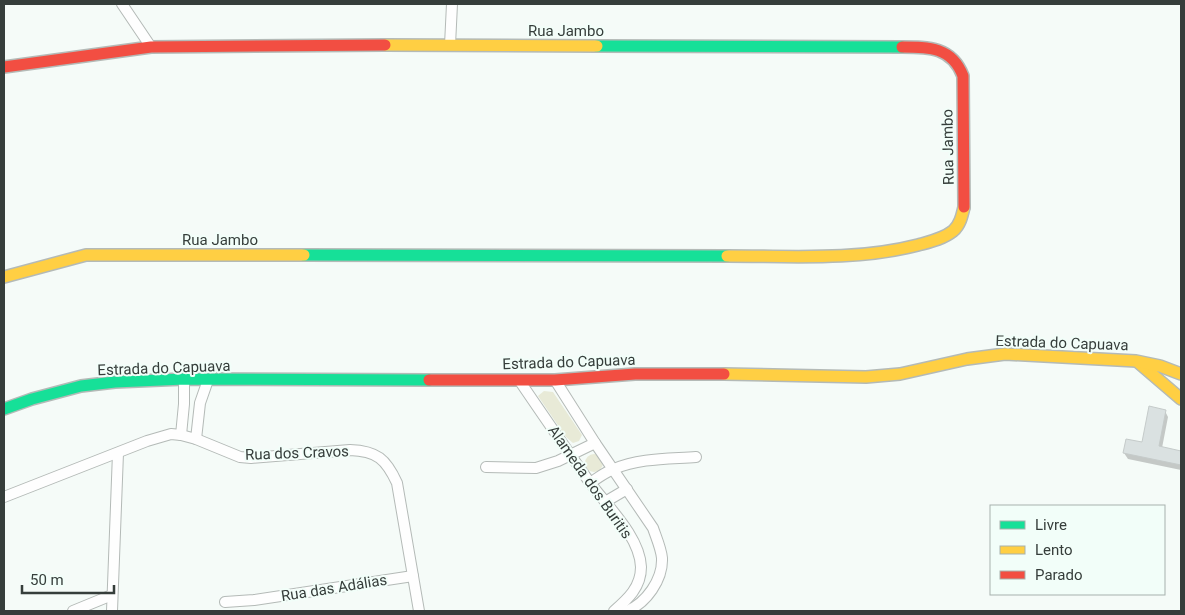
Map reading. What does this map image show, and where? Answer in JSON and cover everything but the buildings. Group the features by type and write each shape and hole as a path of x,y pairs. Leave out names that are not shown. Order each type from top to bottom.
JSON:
{"street":[{"path":"122,4 151,47"},
{"path":"450,45 452,4"},
{"name":"Rua Jambo","path":"4,67 151,47 450,45 927,47 940,51 950,57 959,66 962,76 964,205 961,220 954,231 946,236 928,242 868,254 826,256 86,255 4,277"},
{"name":"Estrada do Capuava","path":"4,409 32,399 81,386 115,382 184,379 556,380 635,374 683,373 866,377 900,374 967,359 1005,354 1136,360 1181,374"},
{"name":"Estrada do Capuava","path":"1136,360 1181,399"},
{"path":"181,436 184,379"},
{"path":"196,439 200,403 208,380"},
{"name":"Alameda dos Buritis","path":"519,380 590,483 627,531 637,552 641,566 639,581 632,595 614,611"},
{"name":"Alameda dos Buritis","path":"556,380 595,443 653,528 662,557 661,570 650,591 638,605 626,611"},
{"name":"Rua dos Cravos","path":"4,497 159,436 171,434 196,439 227,452 251,458 350,450 364,451 380,457 390,468 397,483 419,611"},
{"path":"486,467 536,468 571,455 595,443"},
{"path":"112,611 118,453"},
{"path":"590,483 613,469 642,461 696,457"},
{"path":"605,502 627,489"},
{"name":"Rua das Adálias","path":"225,602 254,600 413,576"},
{"path":"73,611 112,595"}],"green space":[{"path":"544,391 553,392 582,435 579,441 573,443 566,437 538,396"},
{"path":"594,454 602,459 603,463 598,471 594,472 586,467 585,463 590,455"}],"traffic: fast":[{"path":"597,46 902,47"},
{"path":"304,255 727,256"},
{"path":"4,409 32,399 81,386 115,382 184,379 429,380"}],"traffic: slow":[{"path":"385,45 597,46"},
{"path":"727,256 847,256 895,250 918,245 949,234 959,223 964,207"},
{"path":"4,277 86,255 304,255"},
{"path":"724,374 866,377 900,374 967,359 1005,354 1136,361 1160,366 1181,374"},
{"path":"1139,363 1181,399"}],"traffic: jam":[{"path":"4,67 151,47 385,45"},
{"path":"902,47 921,47 946,54 953,59 963,76 964,207"},
{"path":"429,380 555,380 635,374 724,374"}]}
